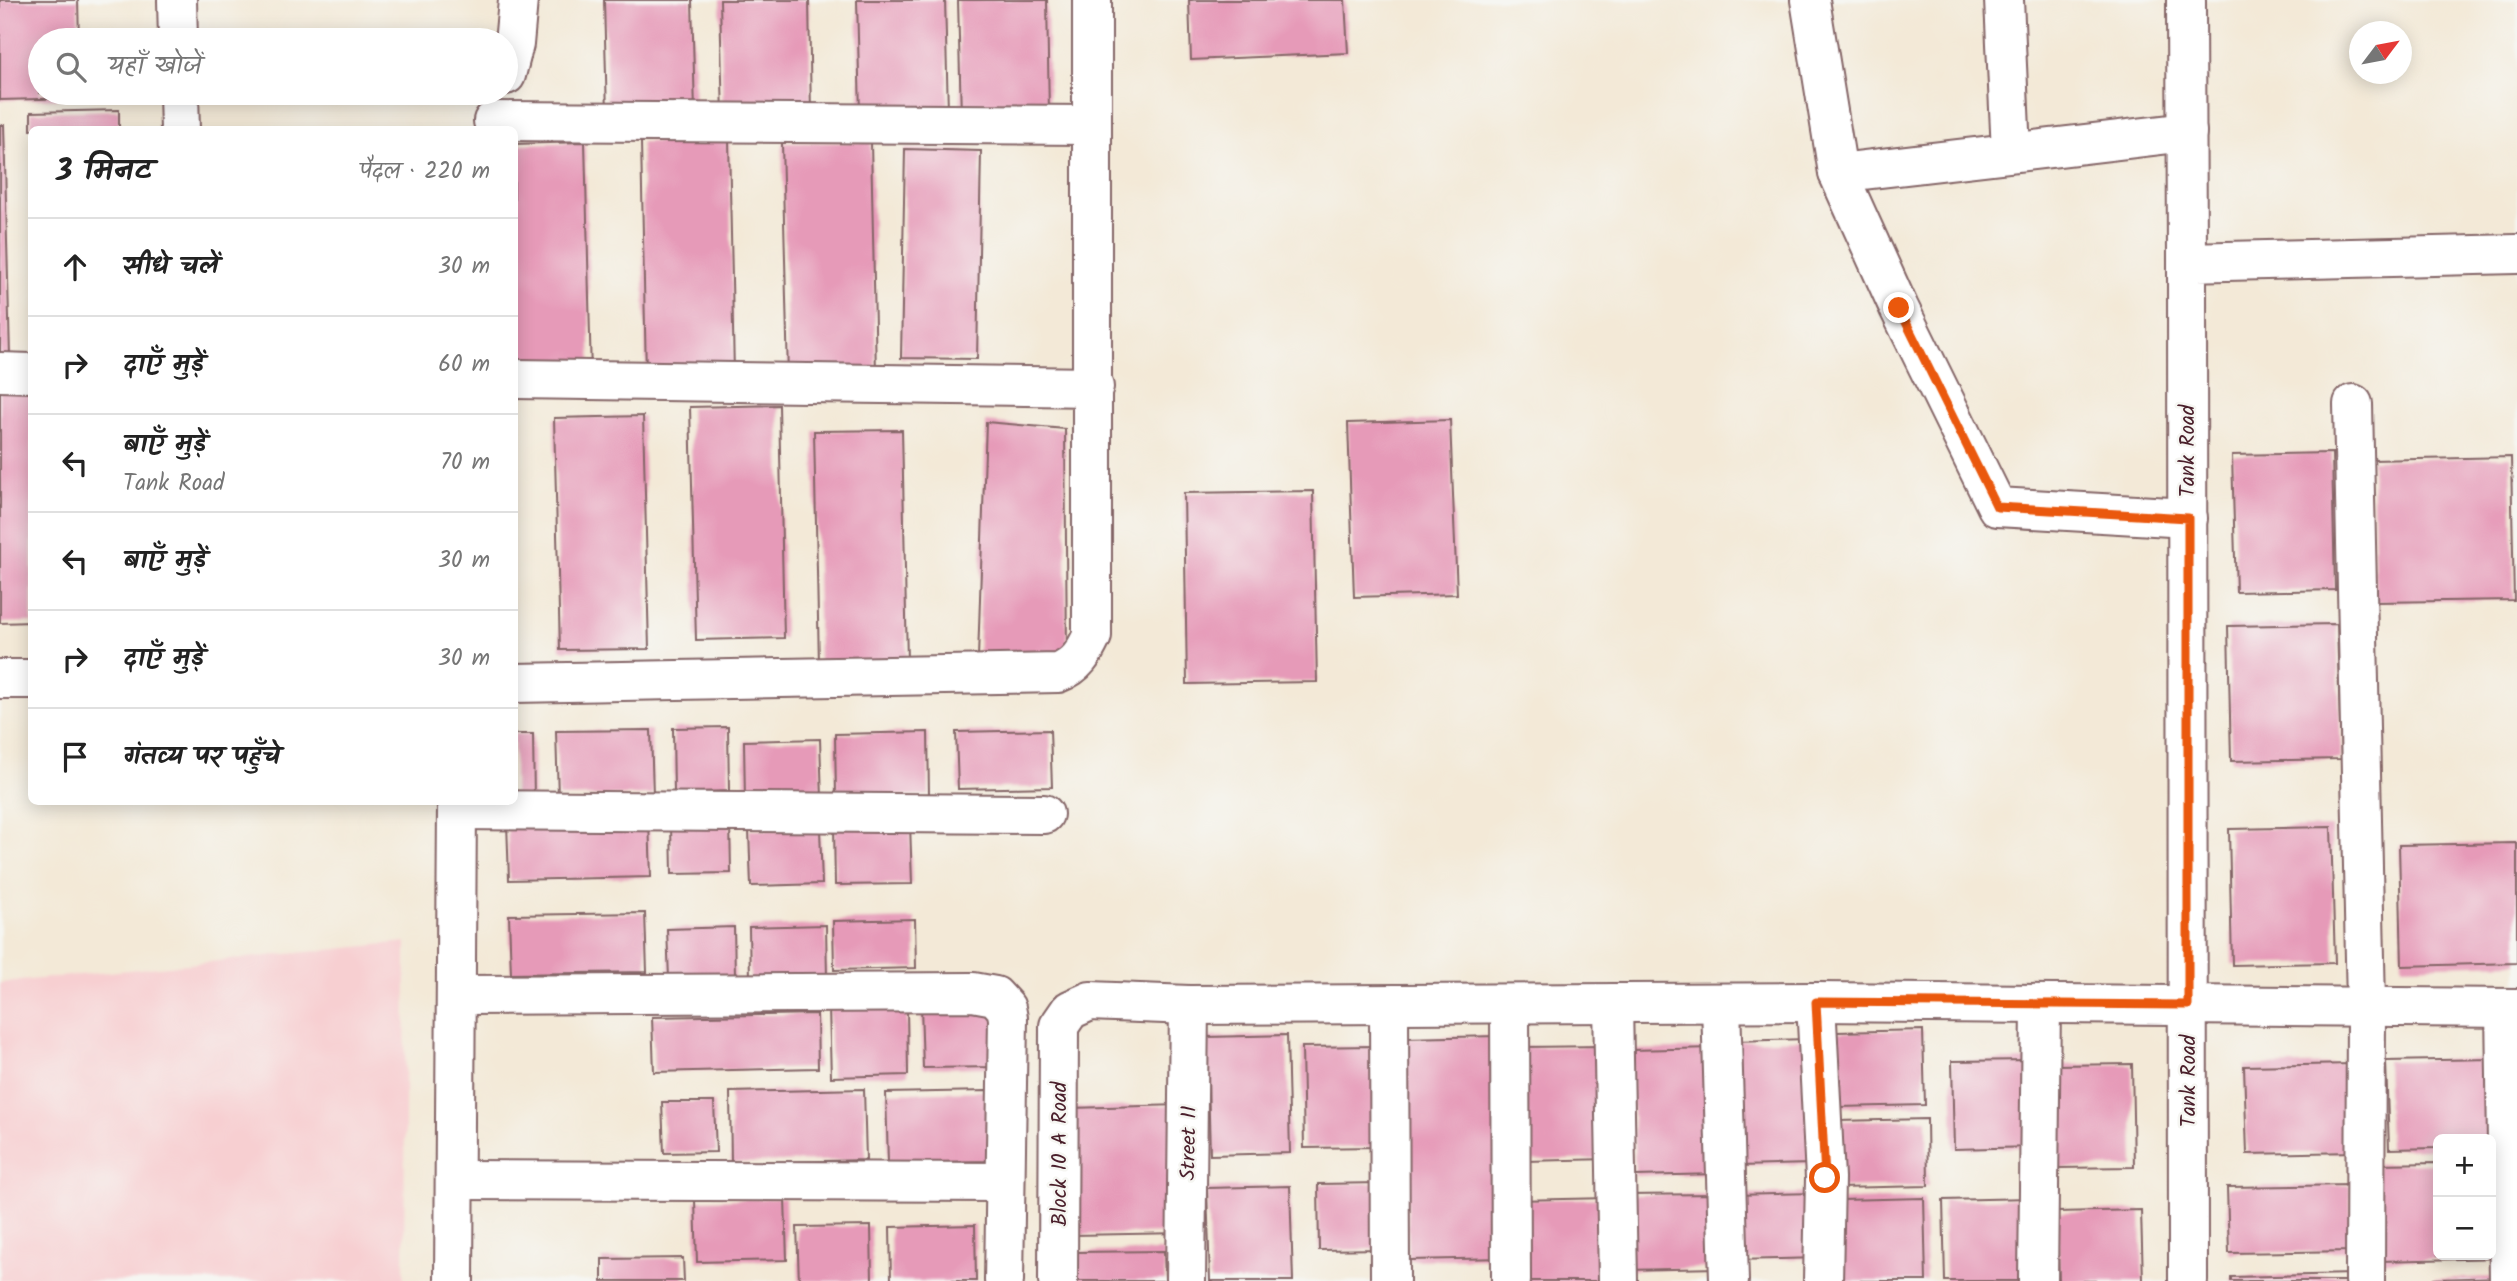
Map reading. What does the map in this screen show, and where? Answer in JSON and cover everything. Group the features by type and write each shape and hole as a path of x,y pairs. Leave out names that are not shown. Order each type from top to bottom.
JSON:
{"street":[{"path":"177,0 178,28"},
{"path":"515,28 518,0"},
{"path":"518,683 1058,673 1070,669 1084,653 1092,636 1092,0"},
{"path":"1810,0 1838,173 1899,308 1997,507 2188,518"},
{"path":"2004,0 2011,152"},
{"name":"Tank Road","path":"2186,0 2188,1281"},
{"path":"179,105 180,126"},
{"path":"495,115 1092,125"},
{"path":"1838,173 2187,132"},
{"path":"2187,262 2517,254"},
{"path":"0,372 28,373"},
{"path":"518,379 1094,387"},
{"path":"2353,404 2365,1005 2365,1281"},
{"path":"0,678 28,679"},
{"path":"454,1281 457,806 1044,814"},
{"path":"456,995 973,992 995,996 1006,1008 1008,1018 1004,1281"},
{"name":"Block 10 A Road","path":"1058,1281 1059,1026 1070,1010 1090,1001 1189,1005"},
{"path":"1816,1002 1825,1178 1823,1281"},
{"path":"1189,1005 1816,1002 2511,1008 2509,1281"},
{"path":"1613,1003 1618,1281"},
{"path":"1721,1003 1728,1281"},
{"path":"1510,1004 1511,1281"},
{"path":"2038,1281 2041,1004"},
{"name":"Street 11","path":"1186,1281 1189,1005"},
{"path":"1389,1005 1390,1281"},
{"path":"455,1180 1005,1182"}],"shaded area":[{"path":"406,942 404,1281 0,1281 0,983"}],"building":[{"path":"0,0 78,0 79,28 28,28 28,99 0,100"},
{"path":"604,0 692,0 695,112 607,114"},
{"path":"720,0 809,0 811,116 723,118"},
{"path":"857,0 945,0 948,111 860,113"},
{"path":"958,0 1047,0 1049,114 961,116"},
{"path":"1189,0 1345,0 1348,53 1191,60"},
{"path":"119,110 119,126 31,126 31,112"},
{"path":"0,125 4,125 10,357 0,358"},
{"path":"729,140 734,373 646,374 641,142"},
{"path":"585,142 591,375 518,376 518,144"},
{"path":"871,142 876,374 788,376 782,143"},
{"path":"905,149 981,151 977,359 901,358"},
{"path":"28,389 28,622 0,623 0,390"},
{"path":"779,405 784,638 696,640 690,407"},
{"path":"643,416 649,649 560,650 554,418"},
{"path":"1450,420 1457,594 1354,597 1348,423"},
{"path":"986,422 1065,429 1067,656 978,658"},
{"path":"902,430 907,662 819,664 814,431"},
{"path":"2332,453 2335,590 2236,592 2232,455"},
{"path":"2511,457 2514,600 2375,602 2372,460"},
{"path":"1313,491 1317,682 1187,684 1184,493"},
{"path":"2337,624 2341,759 2231,761 2228,626"},
{"path":"728,727 729,791 674,793 673,728"},
{"path":"651,730 653,795 558,797 556,731"},
{"path":"1050,730 1052,787 958,789 956,732"},
{"path":"928,732 929,795 836,797 835,734"},
{"path":"518,734 533,734 534,799 518,799"},
{"path":"820,739 822,799 745,800 744,741"},
{"path":"649,820 651,877 509,880 507,823"},
{"path":"730,821 731,873 672,874 671,823"},
{"path":"910,823 912,884 835,885 834,825"},
{"path":"2331,827 2335,963 2232,965 2229,829"},
{"path":"820,829 822,884 751,886 749,830"},
{"path":"2517,843 2517,963 2402,966 2399,845"},
{"path":"645,913 647,972 511,974 509,915"},
{"path":"915,919 916,968 834,970 833,921"},
{"path":"826,925 827,979 750,980 749,927"},
{"path":"734,927 735,977 669,978 667,929"},
{"path":"997,1003 999,1067 923,1068 921,1005"},
{"path":"907,1007 908,1075 831,1077 829,1008"},
{"path":"817,1014 818,1068 654,1072 652,1017"},
{"path":"1923,1030 1925,1105 1839,1107 1837,1032"},
{"path":"1287,1035 1290,1153 1210,1155 1207,1037"},
{"path":"1499,1036 1505,1258 1409,1260 1403,1038"},
{"path":"1808,1039 1811,1164 1738,1166 1734,1041"},
{"path":"1375,1046 1378,1147 1304,1148 1302,1047"},
{"path":"1606,1046 1609,1159 1526,1161 1523,1047"},
{"path":"1714,1048 1717,1174 1635,1176 1631,1050"},
{"path":"2493,1059 2491,1134 2433,1134 2433,1148 2389,1149 2386,1061"},
{"path":"2031,1060 2033,1147 1954,1149 1952,1061"},
{"path":"2132,1064 2134,1167 2056,1168 2054,1065"},
{"path":"2353,1064 2354,1152 2247,1154 2244,1066"},
{"path":"864,1089 866,1160 731,1163 730,1092"},
{"path":"987,1091 989,1161 888,1163 886,1093"},
{"path":"662,1102 714,1102 716,1152 664,1153"},
{"path":"1181,1105 1184,1233 1073,1235 1070,1108"},
{"path":"1927,1119 1928,1186 1838,1188 1837,1121"},
{"path":"2433,1163 2433,1260 2379,1261 2377,1164"},
{"path":"1380,1183 1381,1249 1319,1250 1318,1184"},
{"path":"2350,1185 2352,1251 2229,1253 2227,1187"},
{"path":"1290,1186 1293,1281 1210,1281 1207,1188"},
{"path":"1817,1193 1819,1258 1735,1260 1733,1195"},
{"path":"1716,1194 1718,1268 1626,1270 1624,1195"},
{"path":"785,1198 787,1260 697,1262 695,1200"},
{"path":"1610,1198 1612,1281 1515,1281 1514,1200"},
{"path":"1924,1198 1926,1281 1843,1281 1841,1200"},
{"path":"2030,1198 2032,1281 1945,1281 1943,1200"},
{"path":"2141,1210 2143,1281 2059,1281 2057,1212"},
{"path":"975,1225 976,1281 891,1281 890,1227"},
{"path":"871,1226 872,1281 799,1281 797,1227"},
{"path":"1164,1251 1165,1281 1076,1281 1075,1252"},
{"path":"683,1258 684,1281 602,1281 602,1259"},
{"path":"2353,1274 2353,1281 2231,1281 2231,1277"},
{"path":"2501,1277 2501,1281 2434,1281 2434,1279"}],"route":[{"path":"1825,1178 1816,1002 2188,1005 2188,518 1997,507 1899,308"}]}
